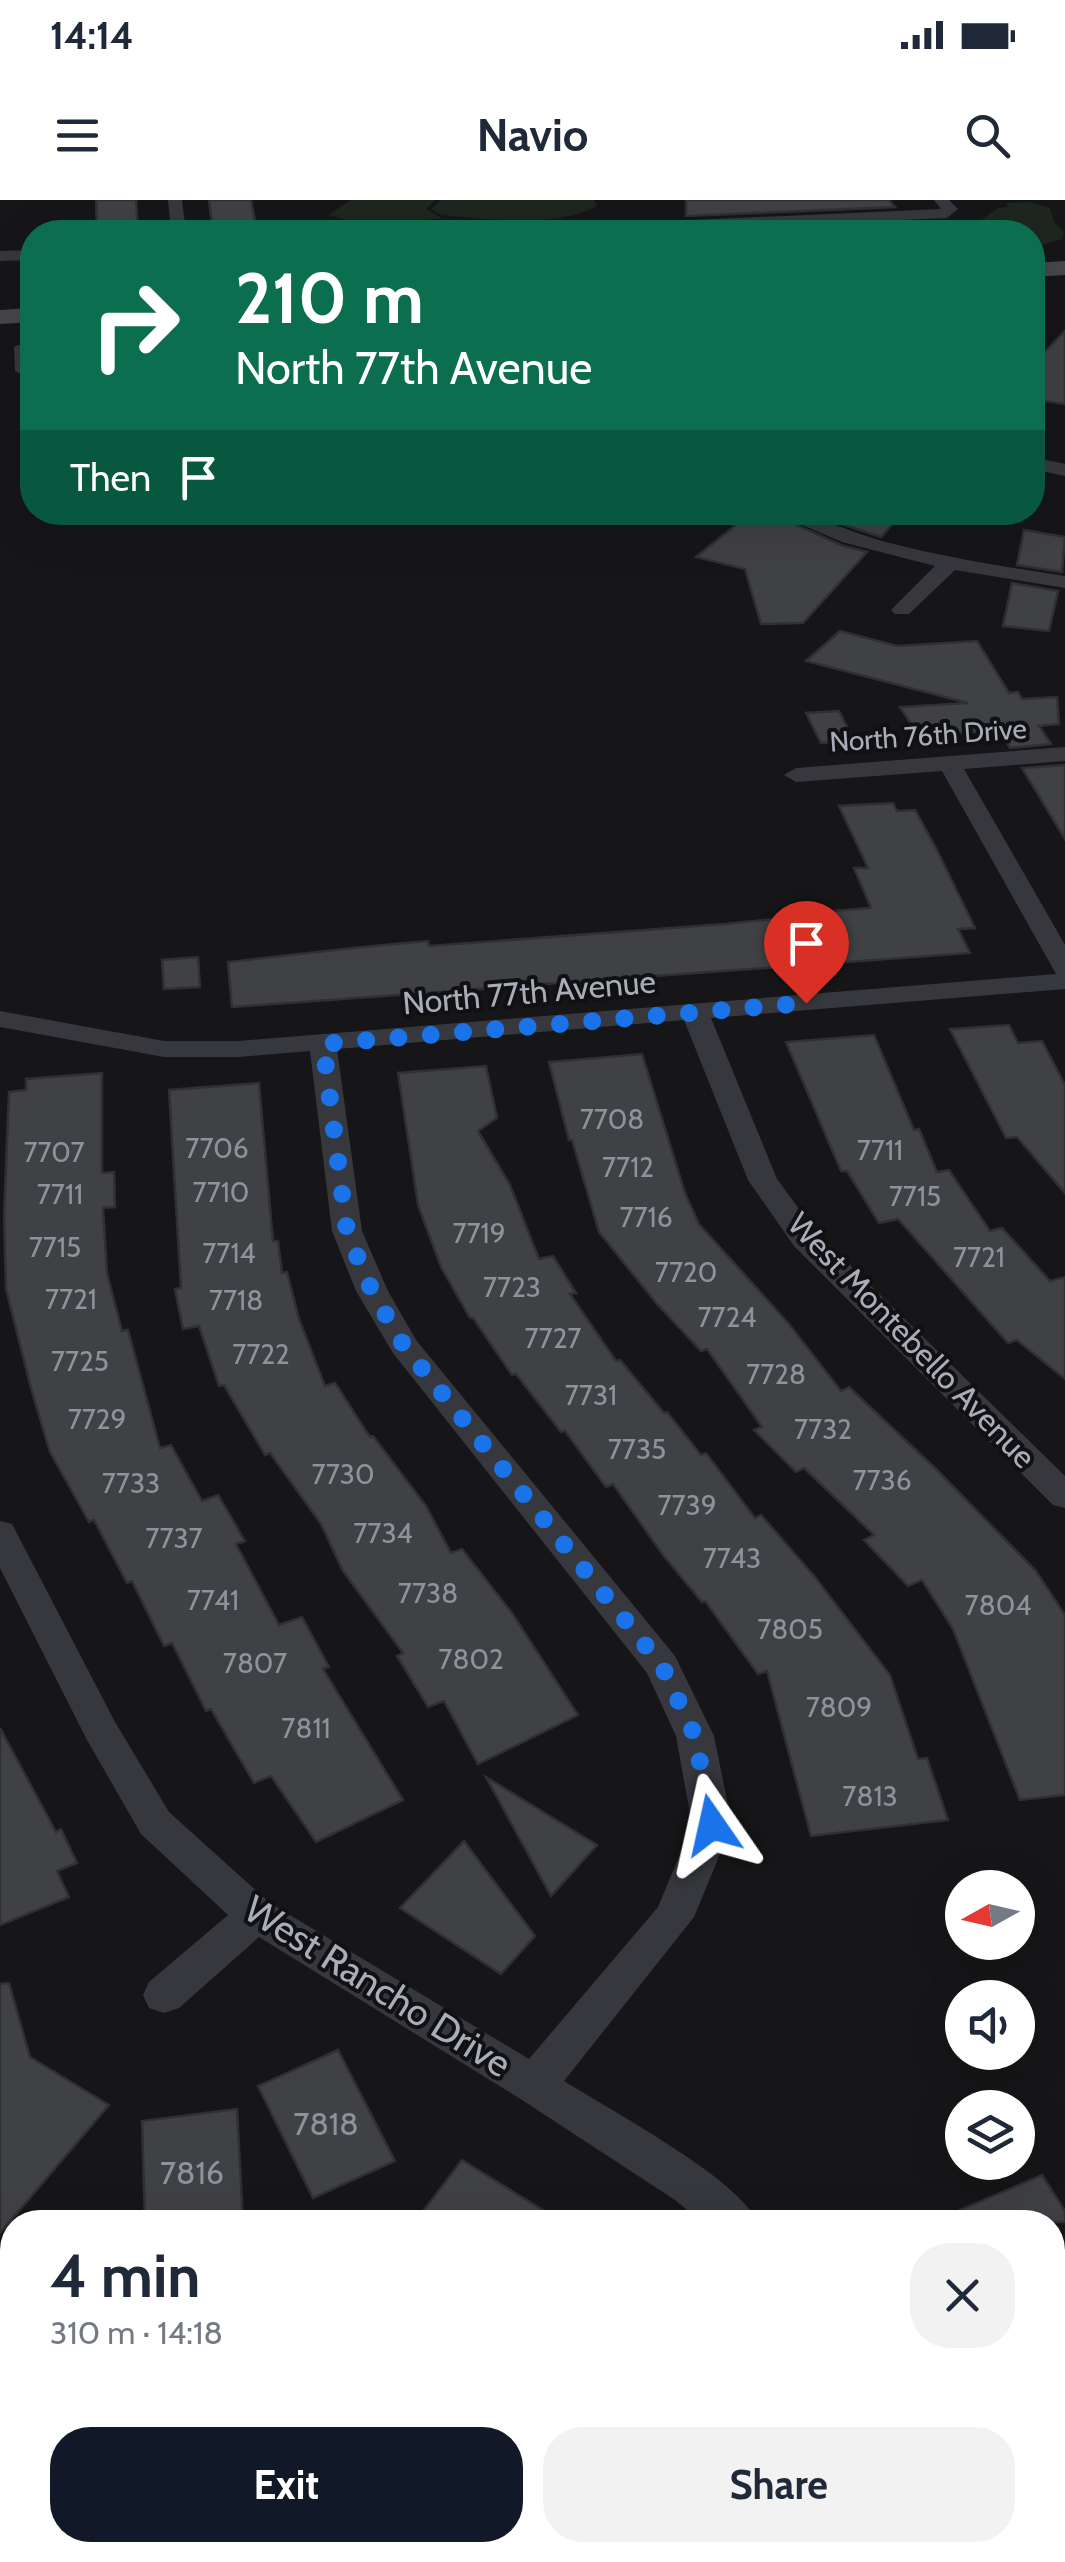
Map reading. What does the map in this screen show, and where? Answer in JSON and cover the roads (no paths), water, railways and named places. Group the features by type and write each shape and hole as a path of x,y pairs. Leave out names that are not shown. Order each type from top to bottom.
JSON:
{"street":[{"path":"657,220 944,207"},
{"path":"817,525 949,564 1065,582"},
{"path":"902,610 949,564"},
{"name":"North 76th Drive","path":"796,774 1065,754"},
{"path":"949,763 1065,968"},
{"name":"North 77th Avenue","path":"0,1019 164,1049 323,1044 1065,981"},
{"name":"West Montebello Avenue","path":"695,1013 763,1180 806,1239 1065,1496"},
{"path":"323,1044 347,1232 372,1291 404,1346 662,1666 695,1736 712,1825 674,1917 534,2084"},
{"name":"West Rancho Drive","path":"0,1533 84,1700 155,1823 256,1915 534,2084 691,2186 721,2210"},
{"path":"164,1996 256,1915"}],"lane":[{"path":"20,347 20,371"}]}
